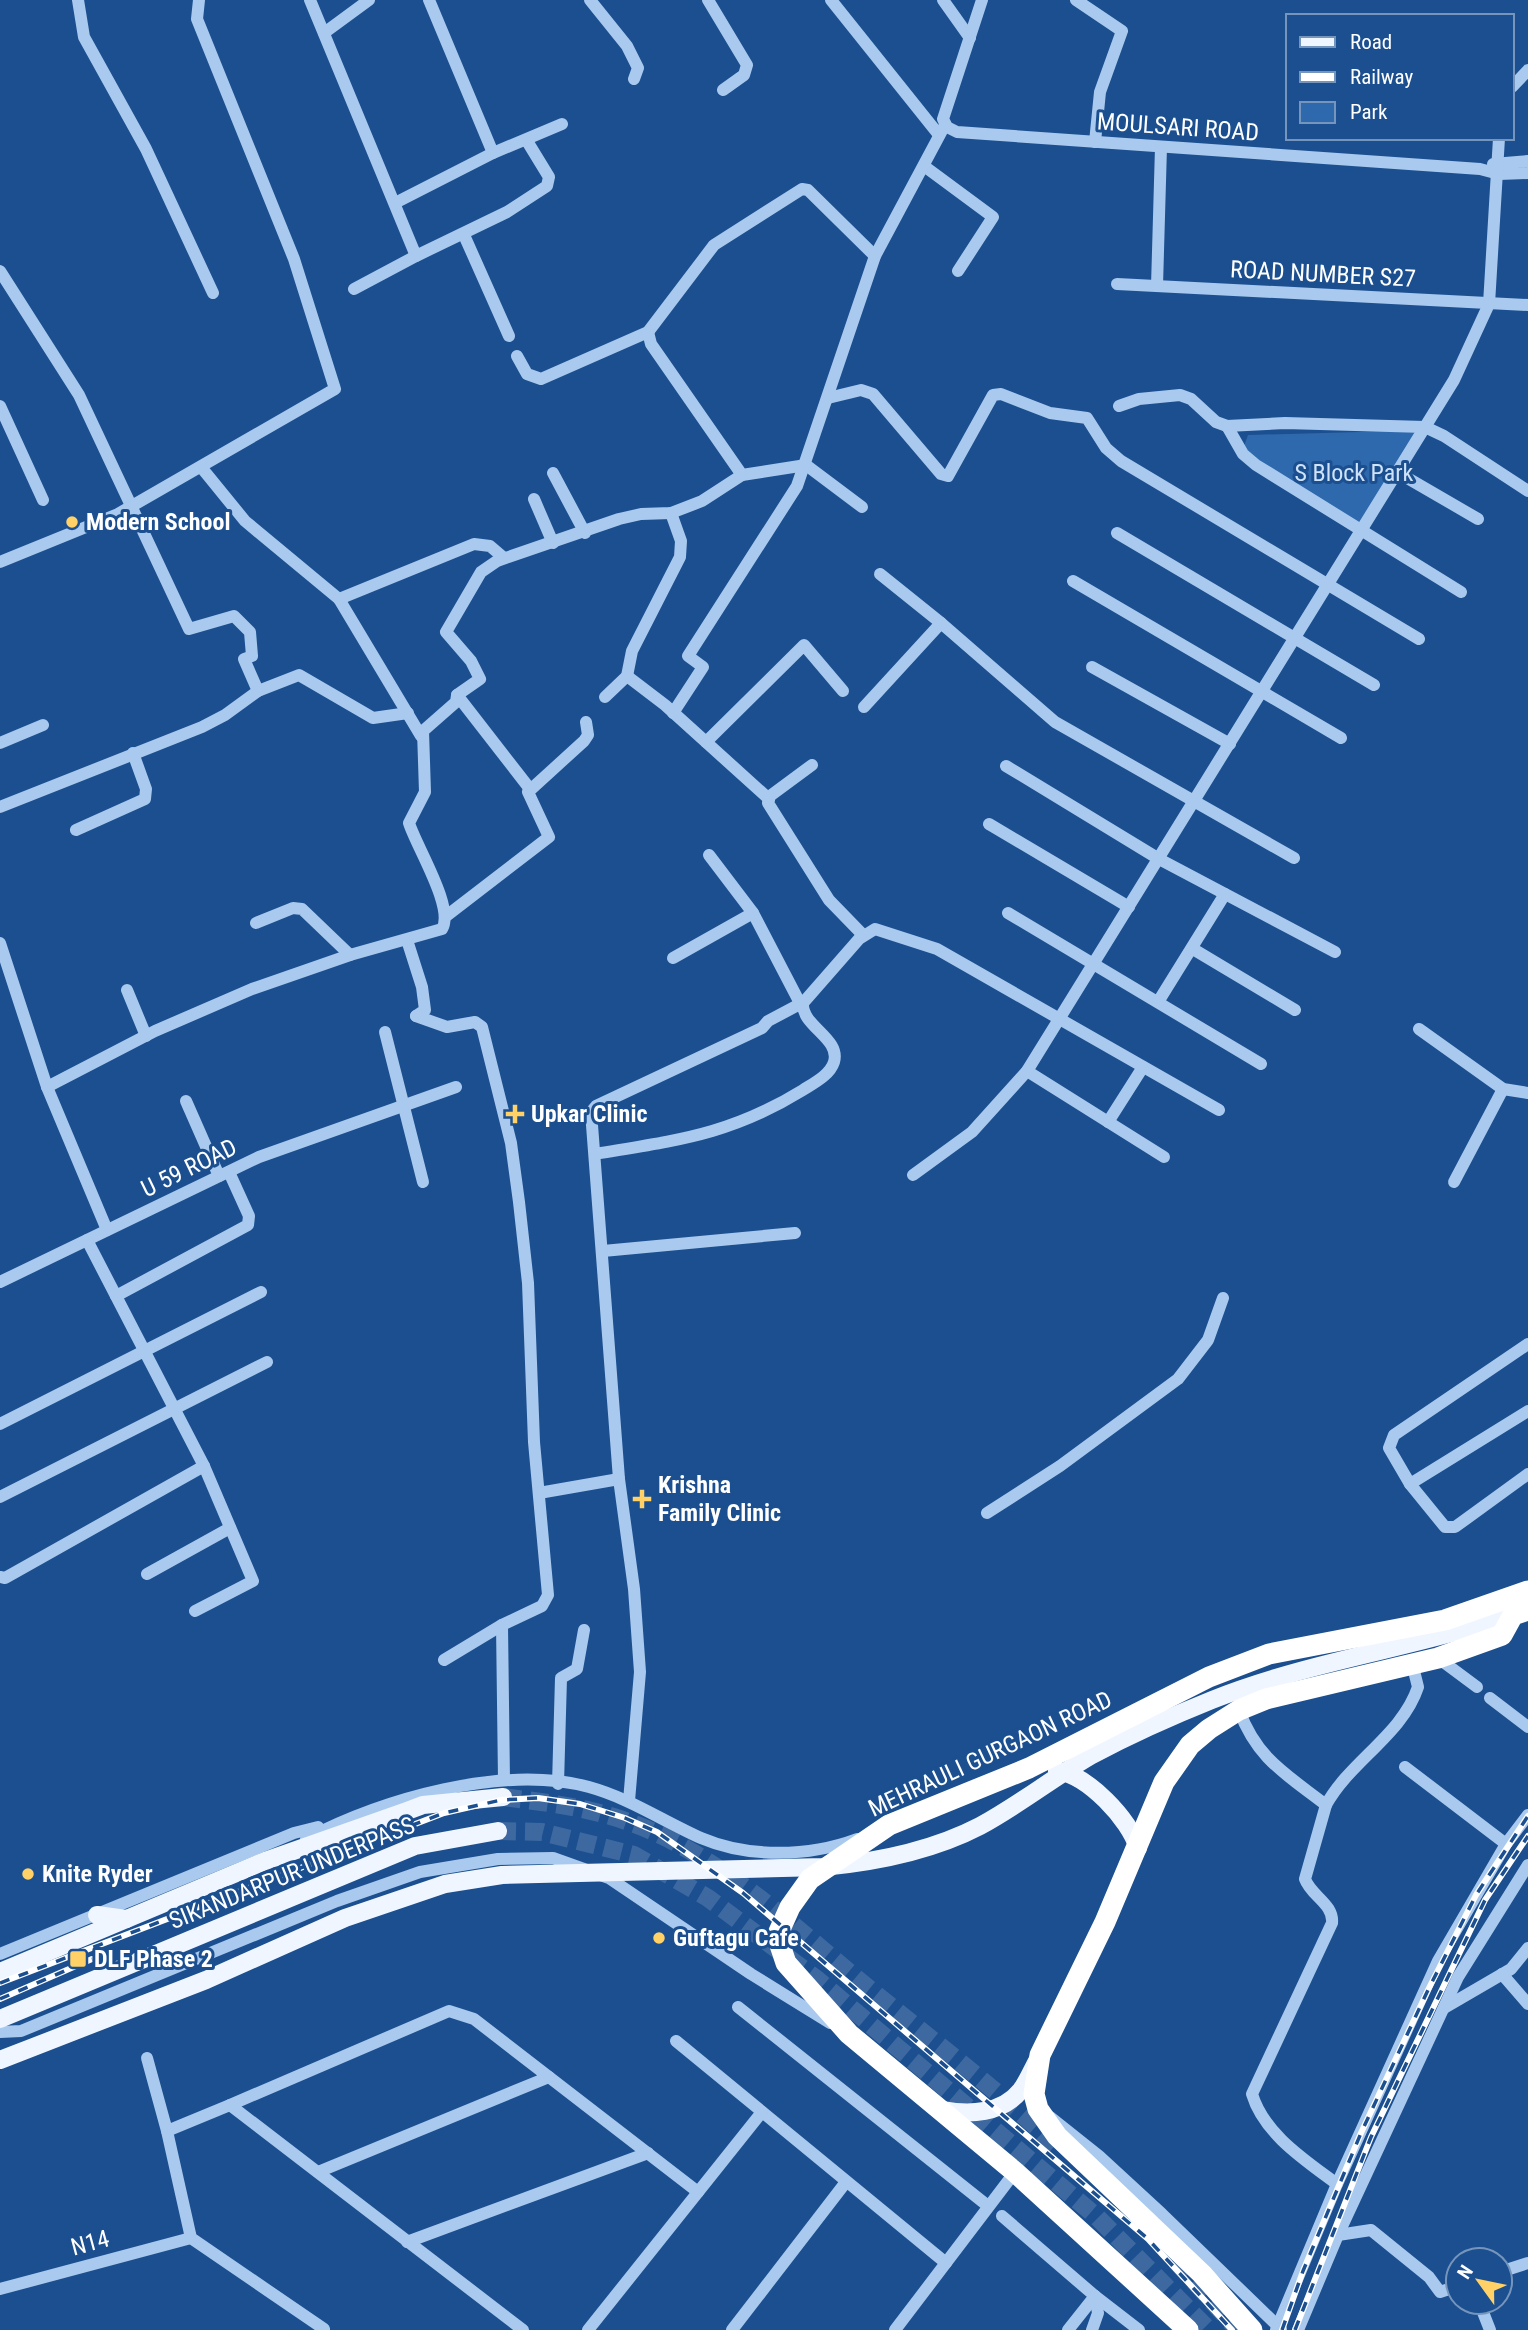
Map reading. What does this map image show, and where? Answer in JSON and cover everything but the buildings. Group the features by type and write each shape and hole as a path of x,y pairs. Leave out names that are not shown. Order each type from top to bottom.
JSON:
{"highway":[{"name":"MEHRAULI GURGAON ROAD","path":"1188,2330 1015,2172 849,2034 786,1963 777,1936 790,1907 810,1879 890,1825 1029,1768 1209,1677 1269,1654 1445,1620 1528,1591"},
{"path":"1252,2330 1202,2274 1057,2136 1038,2109 1034,2094 1040,2054 1138,1848 1164,1782 1190,1745 1239,1710 1266,1699 1438,1658 1502,1635 1520,1613"}],"main road":[{"path":"0,2060 206,1980 345,1918 445,1884 502,1875 823,1867 874,1862 931,1846 979,1826 1093,1755 1212,1700 1276,1678 1451,1636 1520,1613"},
{"path":"1029,1768 1063,1772 1093,1791 1124,1817 1138,1848"},
{"name":"SIKANDARPUR UNDERPASS","path":"0,1972 265,1861 423,1805 504,1789"},
{"name":"SIKANDARPUR UNDERPASS","path":"1,2023 415,1846 498,1831"},
{"path":"97,1915 126,1919"},
{"path":"943,2110 966,2114 991,2110 1020,2092 1040,2054"}],"street":[{"path":"78,0 84,37 146,149 213,293"},
{"path":"0,562 68,536 131,507 335,389 294,259 197,19 200,0"},
{"path":"310,0 416,256"},
{"path":"324,33 369,0"},
{"path":"429,0 493,153"},
{"path":"590,0 632,54 638,71 634,79"},
{"path":"708,0 747,65 744,75 723,90"},
{"path":"831,0 942,130"},
{"path":"943,0 970,38"},
{"path":"673,712 704,667 688,656 711,617 786,508 806,465 875,256 942,130 943,119 982,0"},
{"path":"1076,0 1122,31 1100,92 1096,142"},
{"path":"1514,85 1528,70"},
{"path":"395,203 493,153 527,141 562,124"},
{"name":"MOULSARI ROAD","path":"942,130 1480,169 1528,162"},
{"path":"913,1175 972,1132 1027,1071 1454,380 1489,304 1499,140"},
{"path":"354,289 416,256 464,235 547,186 549,177 527,141"},
{"path":"1157,286 1161,147"},
{"path":"924,166 993,216 958,271"},
{"name":"MOULSARI ROAD","path":"1499,168 1528,173"},
{"path":"517,356 527,374 541,379 648,332 720,240 802,189 808,190 875,256"},
{"path":"464,235 509,335"},
{"path":"0,271 79,395 189,629 234,617 250,632 252,656 244,659 258,691"},
{"name":"ROAD NUMBER S27","path":"1116,284 1528,305"},
{"path":"648,332 651,344 742,475"},
{"path":"828,398 861,390 873,394 944,476 951,473 993,395 1001,394 1050,413 1080,415 1090,421 1106,447 1121,461 1419,639"},
{"path":"1119,406 1139,399 1180,396 1191,399 1218,424 1227,426 1296,423 1425,427 1444,436 1528,491"},
{"path":"0,406 43,500"},
{"path":"1227,426 1248,458 1461,592"},
{"path":"421,736 456,702 457,695 480,678 471,661 450,640 447,628 481,572 504,558 585,533 629,516 671,513 702,501 742,475 806,465 862,507"},
{"path":"47,1087 146,1036 242,993 350,955 438,932 444,927 445,917 427,859 409,823 425,792 421,736 339,599 245,520 201,467"},
{"path":"1397,472 1478,519"},
{"path":"553,474 585,533"},
{"path":"534,499 553,543"},
{"path":"604,697 627,676 632,651 680,557 681,541 671,513"},
{"path":"1117,533 1374,685"},
{"path":"339,599 474,544 490,546 504,558"},
{"path":"880,574 1055,722 1294,858"},
{"path":"1073,582 1340,738"},
{"path":"864,707 941,623"},
{"path":"706,741 804,645 843,691"},
{"path":"1093,667 1230,744"},
{"path":"0,807 212,722 258,691 299,675 373,718 408,713"},
{"path":"627,676 673,712 769,799 769,806 829,900 863,935"},
{"path":"457,695 530,789"},
{"path":"445,917 549,837 528,797 530,789 584,741 588,734 586,722"},
{"path":"0,743 43,724"},
{"path":"76,830 145,799 146,789 133,753"},
{"path":"769,799 812,765"},
{"path":"1006,766 1159,859 1335,952"},
{"path":"989,824 1129,906"},
{"path":"596,1154 718,1131 776,1106 819,1080 831,1069 835,1054 801,1006 753,912 709,855"},
{"path":"1158,1002 1225,894"},
{"path":"256,923 293,908 302,909 350,955"},
{"path":"673,958 753,912"},
{"path":"1008,913 1261,1064"},
{"path":"629,1801 640,1672 634,1590 619,1479 591,1116 596,1106 762,1028 768,1021 801,1006 863,935 870,930 881,930 937,949 1219,1110"},
{"path":"407,940 424,998 425,1010 416,1016 440,1026 478,1023 484,1031 500,1096 519,1202 528,1283 531,1392 548,1595 542,1606 502,1625 444,1660"},
{"path":"0,943 47,1087 107,1230"},
{"path":"1193,949 1295,1010"},
{"path":"127,990 146,1036"},
{"path":"1419,1029 1503,1089 1528,1093"},
{"path":"385,1032 423,1182"},
{"path":"1108,1122 1143,1067"},
{"path":"1027,1071 1164,1157"},
{"name":"U 59 ROAD","path":"0,1282 259,1157 456,1087"},
{"path":"1454,1182 1503,1089"},
{"path":"116,1296 248,1225 249,1216 186,1101"},
{"path":"603,1251 795,1233"},
{"path":"88,1240 204,1466 253,1581 195,1611"},
{"path":"0,1424 261,1292"},
{"path":"986,1513 1060,1466 1178,1379 1208,1340 1223,1298"},
{"path":"1528,1344 1394,1435 1389,1448 1410,1485 1440,1524 1450,1528 1528,1474"},
{"path":"0,1497 267,1362"},
{"path":"1410,1485 1528,1410"},
{"path":"0,1577 36,1561 204,1466"},
{"path":"540,1493 619,1479"},
{"path":"147,1574 230,1528"},
{"path":"502,1625 504,1789"},
{"path":"558,1784 561,1678 577,1669 584,1630"},
{"path":"1438,1658 1477,1687"},
{"path":"1337,2184 1277,2134 1263,2119 1252,2094 1332,1923 1333,1915 1305,1879 1326,1805 1336,1787 1374,1749 1415,1696 1418,1686 1412,1663"},
{"path":"1490,1698 1528,1727"},
{"path":"1239,1710 1249,1737 1257,1749 1326,1805"},
{"path":"1405,1767 1506,1844"},
{"path":"0,1954 294,1833 340,1822 409,1797 558,1784 586,1787 629,1801 702,1838 741,1851 817,1850 838,1846 890,1825"},
{"path":"1038,2109 1065,2127 1099,2156 1279,2329 1337,2184 1438,1961 1506,1844 1528,1815"},
{"path":"265,1861 340,1822"},
{"path":"1,2023 21,2031 337,1901 421,1872 498,1858 553,1858 609,1878 751,1974 849,2034"},
{"path":"1298,2330 1338,2235 1458,1977 1528,1865"},
{"path":"1443,2008 1502,1975 1514,1966 1528,1948"},
{"path":"1514,1966 1528,1967"},
{"path":"1502,1975 1528,2004"},
{"path":"738,2007 988,2206"},
{"path":"167,2132 449,2011 474,2019 698,2192"},
{"path":"676,2041 946,2263"},
{"path":"147,2058 191,2238 323,2330"},
{"path":"318,2172 549,2077"},
{"path":"230,2105 523,2330"},
{"path":"587,2330 762,2112"},
{"path":"407,2242 648,2153"},
{"path":"895,2330 1015,2172"},
{"path":"732,2330 846,2182"},
{"path":"1002,2216 1139,2330"},
{"path":"1318,2229 1338,2235 1371,2230 1429,2277 1440,2292 1444,2291"},
{"name":"N14","path":"0,2289 191,2238"},
{"path":"1068,2330 1095,2296"},
{"path":"1092,2330 1098,2313 1095,2296"}],"green space":[{"name":"S Block Park","path":"1430,430 1365,528 1242,452 1248,435"}],"tunnel":[{"path":"503,1797 611,1816 647,1829 704,1859 786,1919 1057,2146"},
{"path":"498,1831 542,1832 634,1855 708,1898 818,1980 1097,2217 1209,2330"},
{"path":"1176,2261 1238,2330"}],"railway":[{"path":"0,1983 444,1813 501,1800 538,1798 580,1804 625,1818 657,1832 743,1893 1148,2239 1232,2330"},
{"path":"1282,2330 1303,2271 1361,2133 1428,1990 1476,1895 1528,1816"},
{"path":"1295,2330 1371,2137 1485,1900 1528,1836"},
{"path":"0,1999 92,1959"}],"place":[{"name":"Modern School","path":"72,522"},
{"name":"Upkar Clinic","path":"515,1114"},
{"name":"Krishna Family Clinic","path":"642,1499"},
{"name":"Knite Ryder","path":"28,1874"},
{"name":"Guftagu Cafe","path":"659,1938"},
{"name":"DLF Phase 2","path":"78,1959"}]}
